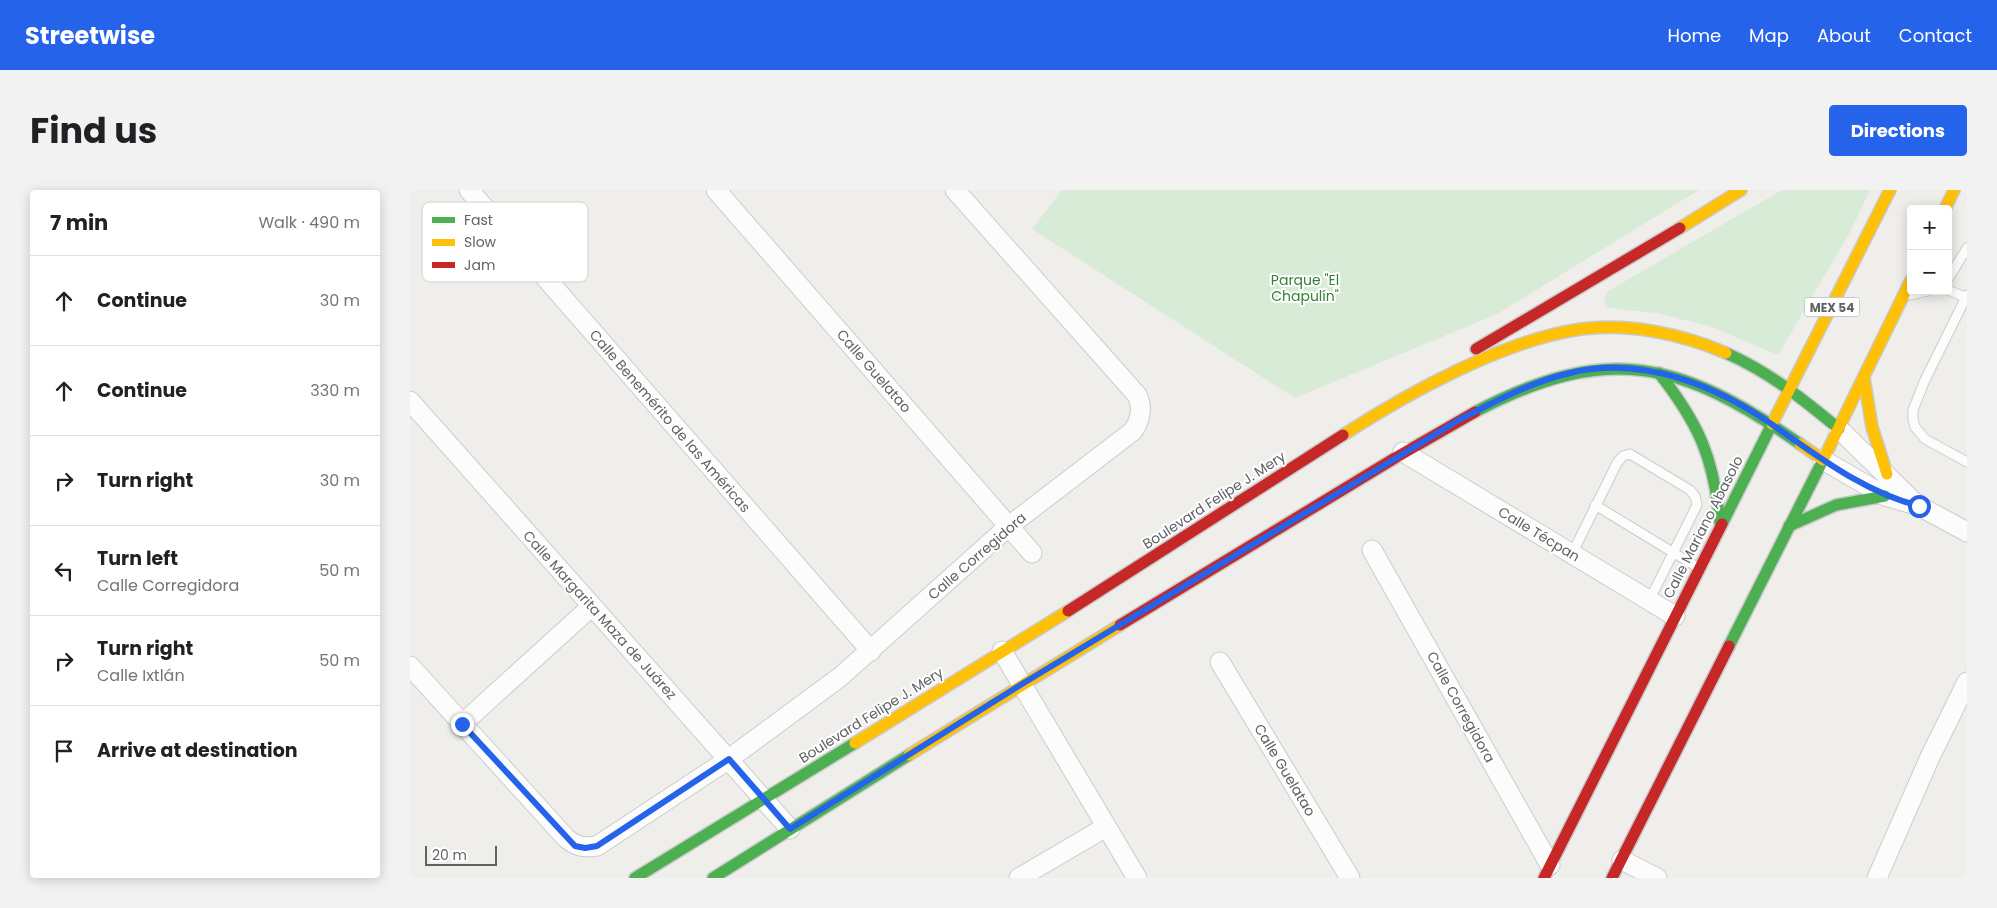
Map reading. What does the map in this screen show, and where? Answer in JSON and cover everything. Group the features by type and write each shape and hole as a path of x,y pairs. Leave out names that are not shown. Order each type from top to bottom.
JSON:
{"main road":[{"path":"1397,400 1473,350 1614,269 1741,190"},
{"name":"Calle Mariano Abasolo","path":"1547,872 1720,523 1791,389 1890,190"},
{"path":"1947,205 1954,190"},
{"path":"1612,878 1839,429 1907,288"},
{"path":"1593,328 1596,339"},
{"name":"Boulevard Felipe J. Mery","path":"635,878 1002,651 1397,400 1492,356 1542,338 1593,328 1640,329 1672,335 1709,346 1753,365 1791,389 1839,429"},
{"path":"713,878 1022,684 1404,452 1499,400 1542,382 1594,363 1659,373 1711,390 1772,424 1823,460"},
{"path":"1659,373 1685,405 1701,434 1711,460 1718,490 1720,523"},
{"path":"1864,378 1874,434 1887,474"},
{"path":"1789,526 1809,514 1838,503 1885,496"}],"street":[{"name":"Calle Benemérito de las Américas","path":"469,190 479,202"},
{"name":"Calle Guelatao","path":"716,190 1032,553"},
{"name":"Calle Corregidora","path":"462,724 566,838 575,846 585,848 597,846 729,759 871,651 1009,526 1133,431 1139,422 1140,402 1137,395 954,190"},
{"name":"Calle Benemérito de las Américas","path":"549,282 871,651"},
{"name":"Calle Margarita Maza de Juárez","path":"410,401 790,829"},
{"path":"1839,429 1919,506"},
{"name":"Calle Técpan","path":"1404,452 1675,616"},
{"path":"1823,460 1885,496 1919,506 1967,532"},
{"name":"Calle Corregidora","path":"1372,550 1547,872"},
{"path":"410,666 462,724 592,606"},
{"path":"1002,651 1137,878"},
{"name":"Calle Guelatao","path":"1220,662 1350,878"},
{"path":"1877,878 1930,757 1967,682"},
{"path":"1019,878 1106,827"},
{"path":"1622,860 1657,878"}],"lane":[{"path":"1952,272 1967,248"},
{"path":"1952,291 1967,297 1917,397 1912,418 1915,427 1925,439 1967,462"},
{"path":"1902,297 1911,295"},
{"path":"1572,554 1617,462 1623,456 1630,454 1690,490 1695,496 1697,505 1675,553 1649,601"},
{"path":"1595,505 1698,568"}],"green space":[{"name":"Parque \"El Chapulín\"","path":"1062,190 1699,190 1497,314 1295,398 1032,229"},
{"path":"1782,190 1870,190 1850,232 1778,355 1709,326 1656,313 1609,308 1604,302 1608,291"}],"traffic: fast":[{"path":"1726,353 1742,360 1785,387 1839,429"},
{"path":"1475,412 1522,390 1565,376 1605,369 1643,371 1680,379 1718,394 1757,416 1800,444"},
{"path":"1659,373 1685,409 1709,460 1714,479 1720,523"},
{"path":"1722,524 1772,424"},
{"path":"1729,646 1823,460"},
{"path":"1789,526 1836,505 1885,496"},
{"path":"635,878 855,743"},
{"path":"713,878 909,755"}],"traffic: slow":[{"path":"1680,228 1741,190"},
{"path":"1772,424 1890,190"},
{"path":"1947,205 1954,190"},
{"path":"1800,444 1823,460 1907,288"},
{"path":"1343,435 1397,402 1458,370 1520,344 1551,335 1581,329 1637,329 1674,335 1726,353"},
{"path":"1864,378 1872,427 1887,474"},
{"path":"855,743 1068,611"},
{"path":"909,755 1120,625"}],"traffic: jam":[{"path":"1476,349 1680,228"},
{"path":"1120,625 1395,458 1475,412"},
{"path":"1068,611 1343,435"},
{"path":"1544,878 1722,524"},
{"path":"1612,878 1729,646"}],"route":[{"path":"462,724 575,846 585,848 597,846 729,759 790,829 1022,684 1459,420 1499,400 1542,382 1569,373 1592,369 1627,368 1659,373 1687,380 1711,390 1741,405 1823,460 1885,496 1919,506"}]}
